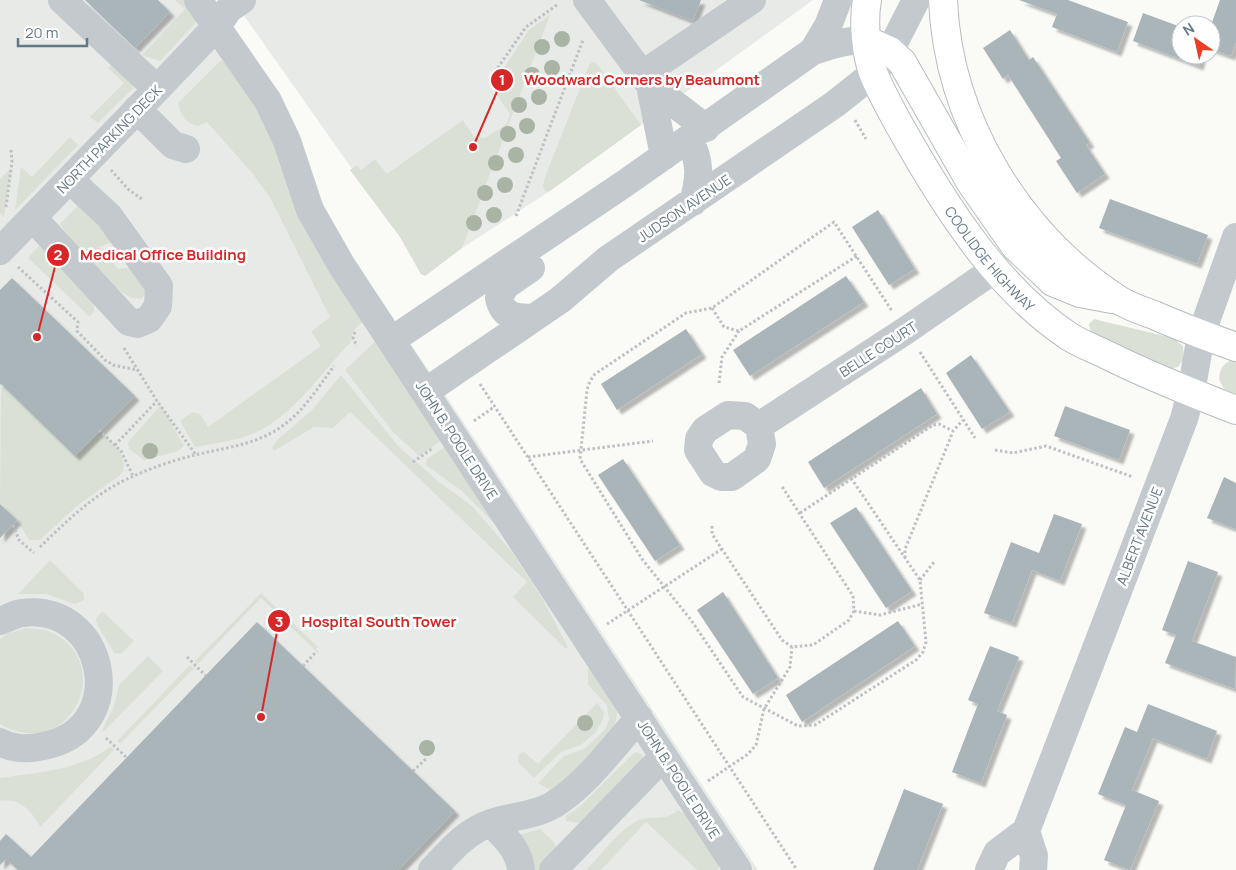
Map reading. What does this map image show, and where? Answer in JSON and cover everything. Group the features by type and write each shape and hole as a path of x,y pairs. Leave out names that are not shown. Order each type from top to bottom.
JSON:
{"main road":[{"path":"867,0 879,46 902,62 971,183 1015,246 1053,282 1080,293 1121,301 1201,335 1236,347"},
{"path":"942,0 944,24 957,86 970,122 996,172 1039,232 1078,269 1121,301"},
{"name":"COOLIDGE HIGHWAY","path":"874,73 900,127 930,179 962,226 996,269 1033,308 1070,337 1191,393 1236,410"}],"street":[{"path":"62,0 147,99"},
{"name":"JOHN B. POOLE DRIVE","path":"198,0 258,85 278,119 304,194 325,238 738,870"},
{"name":"NORTH PARKING DECK","path":"7,258 32,218 217,26 229,9 242,0"},
{"path":"587,0 646,80 698,133 697,153 700,169 693,202"},
{"path":"646,80 752,0"},
{"path":"813,51 828,26 838,0"},
{"name":"JUDSON AVENUE","path":"425,392 560,300 608,259 835,104 874,73 879,46 916,0"},
{"path":"392,340 624,184 813,51 836,43 853,40 879,46"},
{"path":"646,80 664,156"},
{"path":"32,218 129,322 137,324 150,319 158,306 159,286 109,216 70,180"},
{"path":"533,318 519,318 503,310 500,298 501,291 505,286 589,229 624,184"},
{"name":"ALBERT AVENUE","path":"989,870 998,853 1026,830 1184,419 1191,393 1201,335 1236,237"},
{"name":"BELLE COURT","path":"759,426 996,269"},
{"path":"0,621 21,613 47,614 72,625 88,641 97,661 100,684 96,706 82,726 60,742 32,750 0,742"},
{"path":"432,870 465,837 491,823 538,812 553,805 570,793 640,718"},
{"path":"553,870 663,757"},
{"path":"491,823 510,841 520,860 521,870"},
{"path":"1026,830 1034,856 1033,870"}],"path":[{"path":"492,76 526,27 557,5"},
{"path":"516,216 583,40"},
{"path":"854,118 866,139"},
{"path":"6,212 12,162 11,150"},
{"path":"106,164 128,189 143,200"},
{"path":"719,383 722,357 739,331 857,256"},
{"path":"7,258 78,322 77,332 105,360 113,366 138,370"},
{"path":"712,308 724,327 739,331"},
{"path":"124,348 157,401 196,455"},
{"path":"918,350 975,438"},
{"path":"40,547 69,519 95,498 133,476 196,455 226,450 268,435 285,424 304,406 334,366"},
{"path":"477,380 629,610 797,870"},
{"path":"115,445 157,401"},
{"path":"472,422 494,407"},
{"path":"905,559 905,549 953,431 963,420"},
{"path":"800,513 933,425 939,424 953,431"},
{"path":"99,430 120,450 133,476"},
{"path":"528,457 653,441"},
{"path":"995,450 1013,453 1046,446 1133,477"},
{"path":"413,462 435,447"},
{"path":"851,478 920,580 926,642 923,652 916,660"},
{"path":"712,526 712,534 782,640 792,647 813,645 849,620 854,611 853,596 781,485"},
{"path":"13,524 19,540 34,554"},
{"path":"605,625 722,549"},
{"path":"920,580 934,562"},
{"path":"854,611 880,615 922,604"},
{"path":"707,782 730,768 756,745 764,709 790,667 792,647"},
{"path":"303,666 317,651"},
{"path":"187,657 206,676"},
{"path":"106,738 127,758"},
{"path":"413,772 428,758"}],"shaded area":[{"path":"0,0 212,0 312,181 336,234 457,412 758,870 0,870"},
{"path":"175,0 186,0 199,19 160,61 142,55 185,9"},
{"path":"233,0 813,0 550,191 462,248 425,276 421,274 400,237"},
{"path":"550,15 462,248 425,276 421,274 400,237 350,170 357,165 361,170 375,159 387,174 463,120 474,137 485,138 507,124 510,114 497,95 501,92 494,83 529,30"},
{"path":"220,61 228,62 265,113 367,319 356,329 351,342 311,387 279,418 249,435 195,447 180,421 192,412 200,414 208,427 321,346 311,332 330,317 271,199 253,174 207,122 198,126 194,125 184,118 181,112 178,103"},
{"path":"115,62 133,83 134,87 98,123 90,117 124,83 108,68"},
{"path":"592,62 597,64 641,125 546,192 543,187 544,180 589,65"},
{"path":"70,137 78,145 15,210 21,167 32,177"},
{"path":"11,168 4,217 0,213 0,179"},
{"path":"84,199 120,240 99,247 118,269 137,267 142,275 146,291 141,299 131,298 113,285 73,242 60,224"},
{"path":"40,245 94,304 94,311 90,317 28,258"},
{"path":"1094,319 1173,338 1183,346 1184,359 1178,367 1169,369 1107,342 1091,332 1089,324"},
{"path":"379,338 445,438 419,456 393,432 345,370"},
{"path":"1236,360 1236,394 1224,389 1219,379 1223,366 1228,362"},
{"path":"341,375 398,446 439,482 472,506 512,552 542,598 568,647 566,649 513,597 527,582 350,412 333,428 314,427 274,451 272,448 276,441 312,410"},
{"path":"1,384 75,456 100,431 120,450 124,464 123,471 119,476 78,505 40,540 29,540 17,520 0,504"},
{"path":"161,405 184,446 178,451 144,460 129,449 128,442"},
{"path":"449,444 501,530 462,491 426,465 427,459"},
{"path":"50,560 84,594 84,600 75,604 46,594 18,594"},
{"path":"261,593 318,647 315,650 261,598 198,664 195,661"},
{"path":"102,611 134,641 121,654 114,653 97,624 96,619"},
{"path":"26,628 48,631 69,645 80,663 83,684 77,703 65,720 47,731 25,733 0,724 0,639 7,634"},
{"path":"583,645 613,692 617,713 614,726 598,751 552,791 538,783 564,756 584,749 605,730 609,720 607,705 588,685 588,667 576,649"},
{"path":"148,656 163,671 103,732 102,730 113,709 119,685"},
{"path":"190,665 194,668 120,744 117,741"},
{"path":"597,703 604,712 603,719 596,732 581,745 561,752 534,778 518,762 519,754 524,752 538,764"},
{"path":"110,747 114,750 40,827 24,807 14,802 0,801 0,778 71,766 98,755"},
{"path":"635,752 642,754 644,760 582,823 566,821 566,816 578,808"},
{"path":"678,810 690,817 719,865 718,870 697,870 646,822 601,870 586,870 630,825 642,819 667,816"},
{"path":"540,829 553,841 557,848 550,859 539,870 532,870 519,835"}],"building":[{"path":"85,0 158,0 170,12 135,48"},
{"path":"639,0 701,0 693,21"},
{"path":"1019,0 1068,0 1128,22 1117,52 1052,27 1057,14"},
{"path":"1220,0 1236,0 1236,42 1231,56 1221,52 1221,15 1215,15"},
{"path":"1143,13 1171,23 1171,55 1133,41"},
{"path":"1010,30 1029,60 1033,57 1090,143 1086,145 1105,174 1077,193 1056,161 1061,158 1008,75 1003,79 983,48"},
{"path":"1110,199 1208,235 1197,264 1099,228"},
{"path":"878,210 915,269 889,285 852,227"},
{"path":"846,276 864,302 750,376 733,350"},
{"path":"12,278 135,396 75,456 0,385 0,290"},
{"path":"686,329 702,354 617,410 601,384"},
{"path":"971,355 1010,412 982,429 946,373"},
{"path":"921,388 937,414 824,488 808,462"},
{"path":"1065,406 1130,430 1119,460 1054,436"},
{"path":"623,459 680,545 655,561 598,475"},
{"path":"1224,477 1236,483 1236,529 1207,518"},
{"path":"0,504 17,520 0,538"},
{"path":"856,507 912,591 886,608 830,523"},
{"path":"1054,514 1082,524 1060,581 1032,570 1012,623 984,613 1011,542 1039,553"},
{"path":"1188,561 1218,572 1192,641 1236,657 1235,689 1165,663 1176,635 1162,630"},
{"path":"723,592 778,678 753,694 697,610"},
{"path":"898,621 915,646 802,722 786,695"},
{"path":"257,622 455,811 398,870 18,870 6,859 0,865 0,841 6,834 31,857"},
{"path":"990,646 1019,657 997,711 1007,715 981,783 952,772 978,704 968,700"},
{"path":"1148,704 1217,731 1207,759 1153,738 1132,790 1159,801 1130,870 1104,860 1126,805 1098,794 1125,727 1137,732"},
{"path":"904,789 943,804 917,870 873,870"}],"place":[{"name":"Woodward Corners by Beaumont","path":"473,147"},
{"name":"Medical Office Building","path":"37,337"},
{"name":"Hospital South Tower","path":"261,717"}]}
